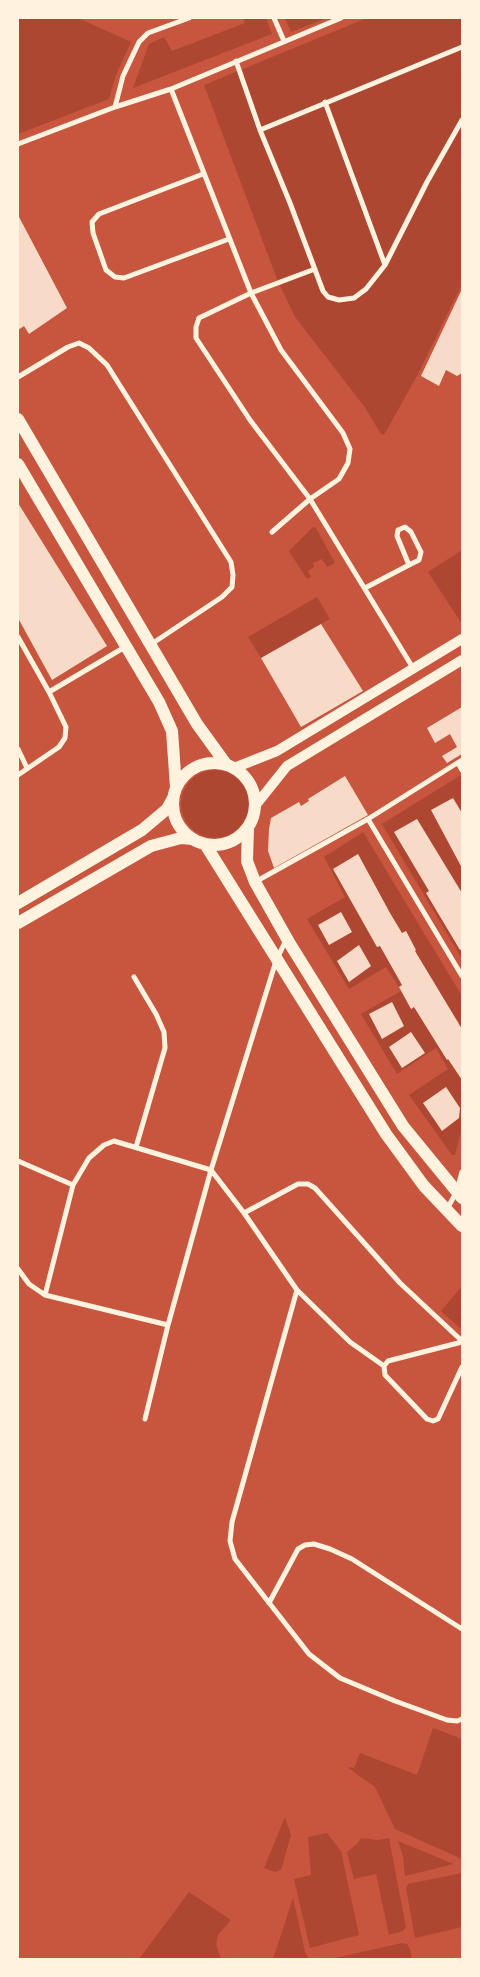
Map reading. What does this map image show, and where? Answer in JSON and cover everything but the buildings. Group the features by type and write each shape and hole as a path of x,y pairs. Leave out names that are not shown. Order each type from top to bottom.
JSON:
{"main road":[{"path":"18,419 197,724 230,766 248,780 254,793 255,806"},
{"path":"18,464 159,702 172,731 174,812 179,826 193,839"},
{"path":"18,903 142,830 167,809 182,778 191,770 200,765 210,763 230,766 277,750 462,639"},
{"path":"460,1194 403,1126 287,939 255,882 247,861 248,827 255,806 287,766 462,660"},
{"path":"18,923 151,846 167,840 181,838 193,839 206,844 228,843 242,834 248,827"},
{"path":"206,844 276,961 382,1128 424,1186 462,1226"},
{"path":"382,1128 396,1115"}],"street":[{"path":"115,107 123,76 139,42 148,33 189,18"},
{"path":"274,18 284,41"},
{"path":"18,144 171,88 341,18"},
{"path":"260,130 462,47"},
{"path":"236,61 260,130 323,291 328,297 339,300 354,298 366,289 385,265 427,182 462,120"},
{"path":"171,88 250,293 281,350 342,433 350,449 348,463 338,479 310,499 272,532"},
{"path":"325,102 385,265"},
{"path":"203,174 99,214 92,222 93,233 106,270 114,277 124,278 229,239"},
{"path":"315,269 250,293 199,318 196,327 196,338 250,420 310,499 413,668"},
{"path":"18,376 68,347 79,343 89,348 107,365 231,562 232,587 222,597 150,645"},
{"path":"365,588 410,565 419,560 421,552 411,532 405,527 398,530 397,536 410,565"},
{"path":"18,637 66,726 65,738 59,747 18,775"},
{"path":"49,692 125,646"},
{"path":"18,749 27,768"},
{"path":"255,882 368,819 460,761 462,770"},
{"path":"368,819 462,976"},
{"path":"145,1419 168,1325 211,1170 276,961 287,939"},
{"path":"134,977 156,1014 164,1032 165,1048 136,1147"},
{"path":"45,1295 73,1185 89,1158 104,1145 114,1141 211,1170 244,1213 297,1290 350,1342 384,1366"},
{"path":"18,1161 73,1185"},
{"path":"446,1210 460,1194 462,1172"},
{"path":"244,1213 298,1184 308,1184 315,1188 400,1283 462,1341"},
{"path":"18,1269 29,1284 45,1295 168,1325"},
{"path":"297,1290 232,1522 230,1541 234,1559 309,1654 340,1678 447,1720 457,1721 462,1719"},
{"path":"462,1341 388,1361 384,1366 385,1375 427,1418 433,1421 438,1420 462,1367"},
{"path":"268,1603 298,1549 305,1545 314,1544 330,1549 352,1560 462,1629"}],"shaded area":[{"path":"18,18 78,18 131,42 116,75 109,99 18,134"},
{"path":"243,18 266,18 272,34 133,88 149,44 164,37 172,51 245,23"},
{"path":"285,18 327,18 291,32"},
{"path":"367,18 462,18 462,284 418,374 384,435 381,434 364,406 295,317 277,279 204,85"},
{"path":"313,527 316,528 335,563 327,567 322,559 313,563 314,567 308,571 311,577 307,579 289,551"},
{"path":"462,550 462,624 428,572"},
{"path":"317,597 330,619 261,658 248,637"},
{"path":"215,770 228,773 239,780 246,791 249,804 246,817 239,828 228,835 215,838 202,835 191,828 184,817 181,804 184,791 191,780 202,773"},
{"path":"461,775 462,777 462,959 382,824"},
{"path":"363,832 462,996 462,1128 455,1155 452,1155 409,1095 448,1069 436,1048 397,1074 361,1014 401,991 399,987 386,967 349,989 307,919 345,897 324,857"},
{"path":"462,1286 462,1330 441,1311"},
{"path":"433,1728 462,1739 462,1859 395,1829 375,1787 347,1767 354,1768 360,1753 417,1775"},
{"path":"285,1817 291,1835 281,1870 275,1872 264,1868"},
{"path":"327,1833 341,1851 359,1935 310,1948 294,1879 311,1875 308,1837"},
{"path":"361,1838 378,1840 389,1838 406,1927 403,1931 389,1935 376,1874 354,1879 347,1852"},
{"path":"398,1841 454,1864 405,1876 403,1856"},
{"path":"462,1873 462,1927 415,1938 406,1888 408,1884"},
{"path":"189,1892 231,1920 218,1935 216,1944 221,1959 139,1959"},
{"path":"293,1898 305,1952 309,1959 273,1959"},
{"path":"402,1943 407,1944 412,1959 330,1959"}]}
